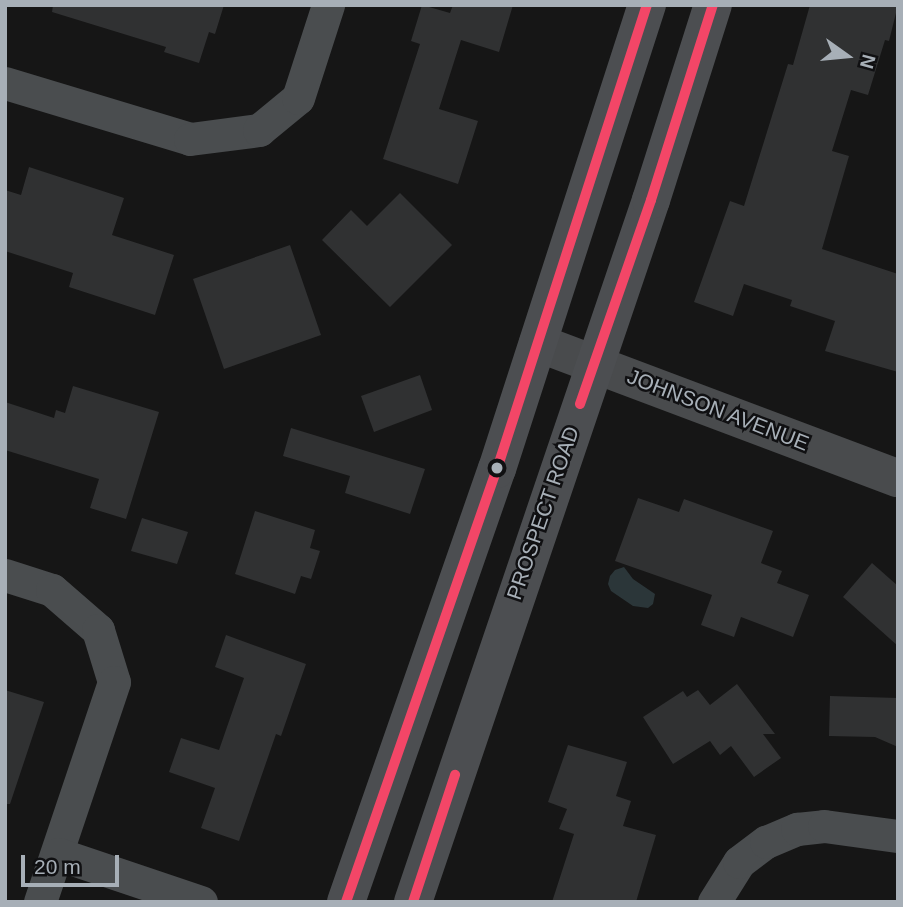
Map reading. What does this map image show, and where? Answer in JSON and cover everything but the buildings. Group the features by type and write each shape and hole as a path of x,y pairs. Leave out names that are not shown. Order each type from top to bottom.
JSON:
{"main road":[{"path":"346,902 538,343 647,5"},
{"name":"PROSPECT ROAD","path":"412,902 713,5"}],"street":[{"path":"5,83 190,139 259,130 298,98 328,5"},
{"name":"JOHNSON AVENUE","path":"538,343 898,478"},
{"path":"5,575 52,590 98,629 114,682 40,902"},
{"path":"714,902 739,862 766,842 797,830 824,826 898,836"},
{"path":"58,854 201,902"}],"shaded area":[{"path":"624,567 633,579 655,594 653,604 648,608 633,606 611,591 608,584 610,576 615,570"}],"transit line":[{"path":"346,902 497,469 647,5"},
{"path":"580,404 651,200 713,5"},
{"path":"413,902 455,775"}]}
